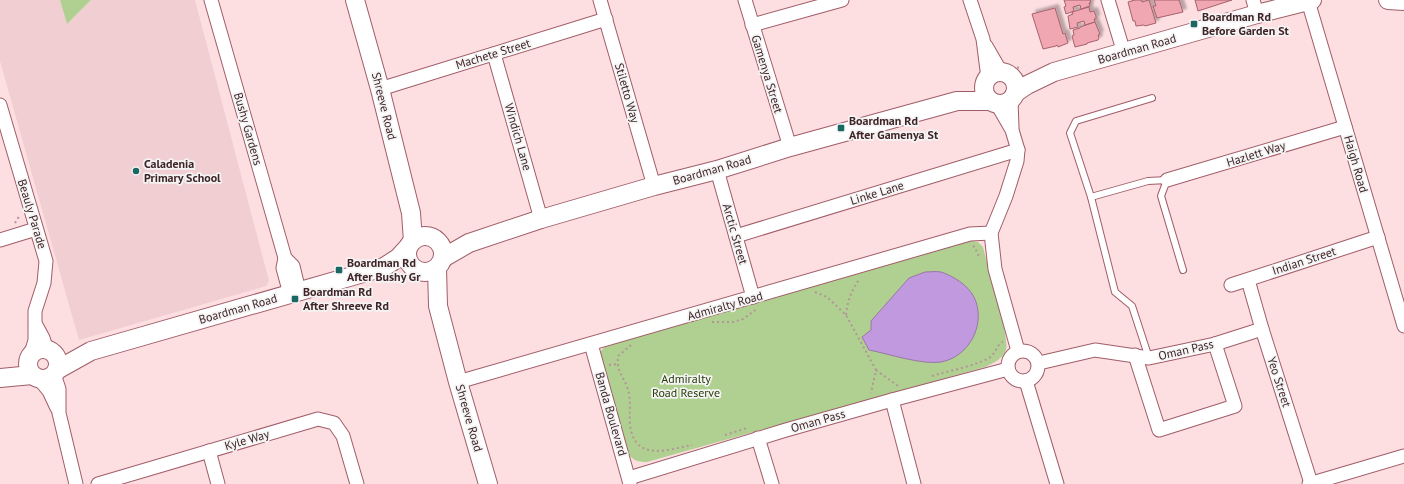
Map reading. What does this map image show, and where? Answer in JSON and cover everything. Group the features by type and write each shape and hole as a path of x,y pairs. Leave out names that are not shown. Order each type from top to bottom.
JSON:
{"street":[{"name":"Bushy Gardens","path":"211,0 286,258 283,268 295,293"},
{"name":"Shreeve Road","path":"355,0 380,89 411,213 425,254 426,284 438,306 458,382 488,484"},
{"name":"Stiletto Way","path":"600,0 654,186"},
{"name":"Gamenya Street","path":"746,0 752,25 790,148"},
{"path":"752,25 842,0"},
{"path":"970,0 982,39 996,76"},
{"path":"1108,0 1124,53"},
{"name":"Boardman Road","path":"1,378 40,370 91,351 384,267 398,258 425,254 469,243 541,219 654,186 717,170 957,101 1003,99 1054,72 1124,53 1255,7 1310,0"},
{"name":"Haigh Road","path":"1310,0 1345,127 1404,326"},
{"path":"1388,0 1404,1"},
{"name":"Machete Street","path":"380,89 606,20"},
{"name":"Windich Lane","path":"494,54 541,219"},
{"name":"Boardman Road","path":"957,101 996,76 1054,72"},
{"path":"996,76 1014,81 1015,85 1003,99"},
{"path":"996,76 984,91 1003,99"},
{"path":"1003,99 1018,150 1017,161 1006,196 991,233 995,269 1018,351"},
{"name":"Beauly Parade","path":"0,105 46,261 44,283 35,311 35,340 40,370"},
{"name":"Hazlett Way","path":"1167,180 1345,127"},
{"name":"Linke Lane","path":"736,236 1018,150"},
{"name":"Arctic Street","path":"717,170 753,297"},
{"path":"4,238 36,229"},
{"name":"Admiralty Road","path":"458,382 970,234 991,233"},
{"name":"Indian Street","path":"1231,285 1378,237"},
{"name":"Yeo Street","path":"1248,280 1310,484"},
{"path":"35,323 49,351"},
{"name":"Oman Pass","path":"1038,363 1095,350 1149,358 1215,344 1262,328"},
{"name":"Banda Boulevard","path":"591,344 630,481"},
{"path":"1135,355 1159,430 1235,406 1215,344"},
{"name":"Boardman Road","path":"40,370 37,350 91,351"},
{"path":"1018,351 1027,351 1035,356 1038,363 1038,372 1033,378 1026,381 1019,381 1012,376 1008,369 1011,356 1018,351"},
{"name":"Oman Pass","path":"630,481 891,394 1008,369"},
{"path":"40,370 58,389 59,413 76,484"},
{"path":"1026,381 1057,484"},
{"path":"891,394 914,484"},
{"name":"Kyle Way","path":"98,484 318,419 334,423 343,436 357,484"},
{"path":"758,438 772,484"},
{"path":"209,451 218,484"},
{"path":"1310,484 1404,456"}],"lane":[{"path":"1149,358 1132,306 1115,292 1091,197 1070,133 1076,121 1152,98"},
{"path":"1091,197 1148,181 1167,180 1161,196 1182,270"}],"path":[{"path":"4,238 4,231 15,223 22,211"},
{"path":"846,315 850,295 860,278"},
{"path":"815,292 827,297 846,315 876,370 898,386"},
{"path":"710,322 733,322 743,320 757,308 764,306"},
{"path":"932,376 975,364 990,358 1000,343 1014,335"},
{"path":"636,341 618,356 618,370 625,381 629,395 630,425 634,438 638,443 651,452 693,445"},
{"path":"876,370 871,393 878,391"},
{"path":"891,394 898,386 904,384"},
{"path":"720,436 748,428"}],"shaded area":[{"name":"Caladenia Primary School","path":"0,0 60,0 67,24 91,0 195,0 269,281 266,286 79,340 0,61"},
{"path":"925,272 941,272 950,276 964,285 974,297 978,318 977,328 973,338 960,354 951,359 933,363 915,361 869,350 862,337 871,330 871,321 909,278"}],"green space":[{"path":"60,0 91,0 67,24"},
{"name":"Admiralty Road Reserve","path":"972,241 978,242 983,247 1005,331 1005,353 994,362 985,367 647,462 635,460 630,457 626,451 601,359 601,351 606,345"}],"building":[{"path":"1064,0 1090,0 1091,3 1089,3 1090,6 1081,9 1080,5 1073,7 1074,11 1066,14"},
{"path":"1141,0 1142,2 1149,0 1156,23 1145,26 1136,26 1135,21 1133,21 1128,2"},
{"path":"1154,0 1179,0 1183,12 1157,18 1153,6 1156,6"},
{"path":"1195,0 1232,0 1198,11"},
{"path":"1089,7 1090,12 1094,11 1096,16 1096,19 1094,19 1095,22 1085,25 1084,21 1077,23 1078,27 1070,29 1068,16 1073,14 1072,12"},
{"path":"1055,8 1063,34 1065,33 1068,43 1058,47 1057,45 1043,49 1032,14"},
{"path":"1095,22 1100,34 1098,35 1098,40 1075,47 1072,36 1074,35 1073,30"}],"place":[{"name":"Boardman Rd Before Garden St","path":"1194,24"},
{"name":"Boardman Rd After Gamenya St","path":"841,128"},
{"name":"Caladenia Primary School","path":"136,171"},
{"name":"Boardman Rd After Bushy Gr","path":"339,270"},
{"name":"Boardman Rd After Shreeve Rd","path":"295,299"}]}
